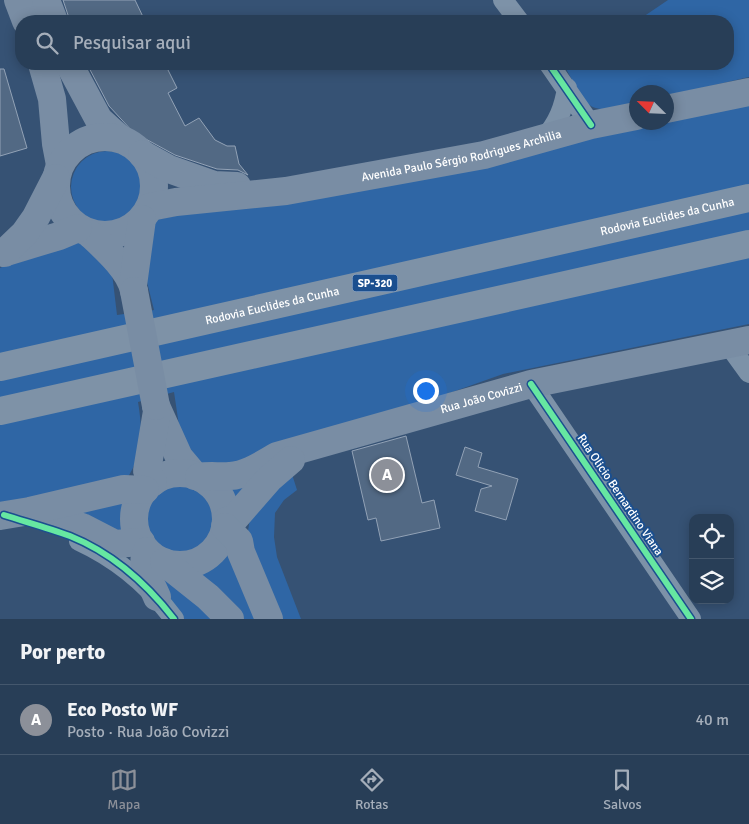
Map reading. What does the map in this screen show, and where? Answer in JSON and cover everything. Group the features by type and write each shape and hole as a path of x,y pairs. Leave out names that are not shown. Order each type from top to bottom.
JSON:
{"highway":[{"name":"Rodovia Euclides da Cunha","path":"0,367 749,198"},
{"path":"0,411 749,244"}],"main road":[{"path":"18,0 24,15"},
{"path":"46,0 52,15"},
{"path":"44,70 52,99 58,172 56,193 60,206 67,218 84,231 121,267 134,288"},
{"path":"72,70 99,120 119,138"},
{"path":"674,107 749,92"},
{"name":"Avenida Paulo Sérgio Rodrigues Archilia","path":"146,213 176,202 286,191 484,155 591,125 629,117"},
{"path":"2,254 24,234 36,217 68,153 78,144 91,138 105,136 119,138 132,144 142,154 150,165 154,179 154,193 146,213 134,288 156,408 179,457 197,476 209,483 223,502 225,524 219,544 204,558 185,565 175,565 151,552 115,544 82,526 11,514"},
{"name":"Avenida Paulo Sérgio Rodrigues Archilia","path":"142,154 169,169 214,185 257,187 286,191"},
{"path":"2,254 59,236 84,231 104,236 118,234 131,228 146,213"},
{"name":"Rua João Covizzi","path":"197,476 230,476 246,473 277,456 531,384 739,342"},
{"path":"156,408 147,471 149,486 139,501 135,516 137,532 151,552 208,597 230,619"},
{"name":"Rua João Covizzi","path":"225,524 235,518 269,479 304,449"},
{"path":"11,514 124,489 149,486 175,473 197,476"},
{"path":"225,524 239,542 241,552 269,619"},
{"path":"151,552 144,558 144,566 157,597"}],"street":[{"path":"503,0 514,15"},
{"path":"554,70 591,125"},
{"path":"545,138 561,115 567,88"},
{"path":"739,342 749,373"},
{"name":"Rua Olicio Bernardino Viana","path":"531,384 691,619"},
{"path":"11,514 95,548 116,562 157,597 174,619"}],"shaded area":[{"path":"668,0 749,0 749,77 674,94 674,85 629,85 629,105 604,109 592,107 584,100 567,70 734,70 734,15 646,15"},
{"path":"749,103 749,324 503,374 241,467 198,464 181,439 174,392 138,402 141,423 139,452 132,471 126,480 0,505 0,268 46,245 79,238 112,273 117,315 154,310 145,274 149,221 629,128 629,130 674,130 674,119"},
{"path":"114,151 133,161 141,173 143,187 141,201 133,213 121,221 100,223 81,213 73,201 71,180 81,161 93,153"},
{"path":"291,471 297,490 284,500 275,513 274,537 277,557 301,619 274,619 247,537 251,512"},
{"path":"257,472 229,511 220,491 211,482"},
{"path":"180,481 194,484 207,492 215,505 218,519 215,533 207,546 194,554 180,557 166,554 153,546 145,533 142,519 145,505 153,492 166,484"},
{"path":"134,495 129,508 130,538 67,516"},
{"path":"228,538 263,619 241,619 190,569 203,565 213,558"},
{"path":"162,578 182,584 222,619 184,619 176,608 157,593"}],"building":[{"path":"63,0 135,0 142,15 68,15"},
{"path":"0,69 4,69 27,148 0,156"},
{"path":"90,70 168,70 177,88 168,93 185,126 199,118 215,140 227,146 235,146 239,164 248,175 238,170 217,169 175,155 133,132 109,106"},
{"path":"406,436 422,503 434,500 440,528 381,541 376,518 368,520 352,451"},
{"path":"465,447 482,453 478,467 518,479 506,520 475,511 481,489 492,486 456,475"}],"cycle path":[{"path":"553,70 591,125"},
{"path":"531,384 691,619"},
{"path":"4,515 70,536 100,551 140,582 174,619"}],"place":[{"name":"Eco Posto WF","path":"387,475"}]}
